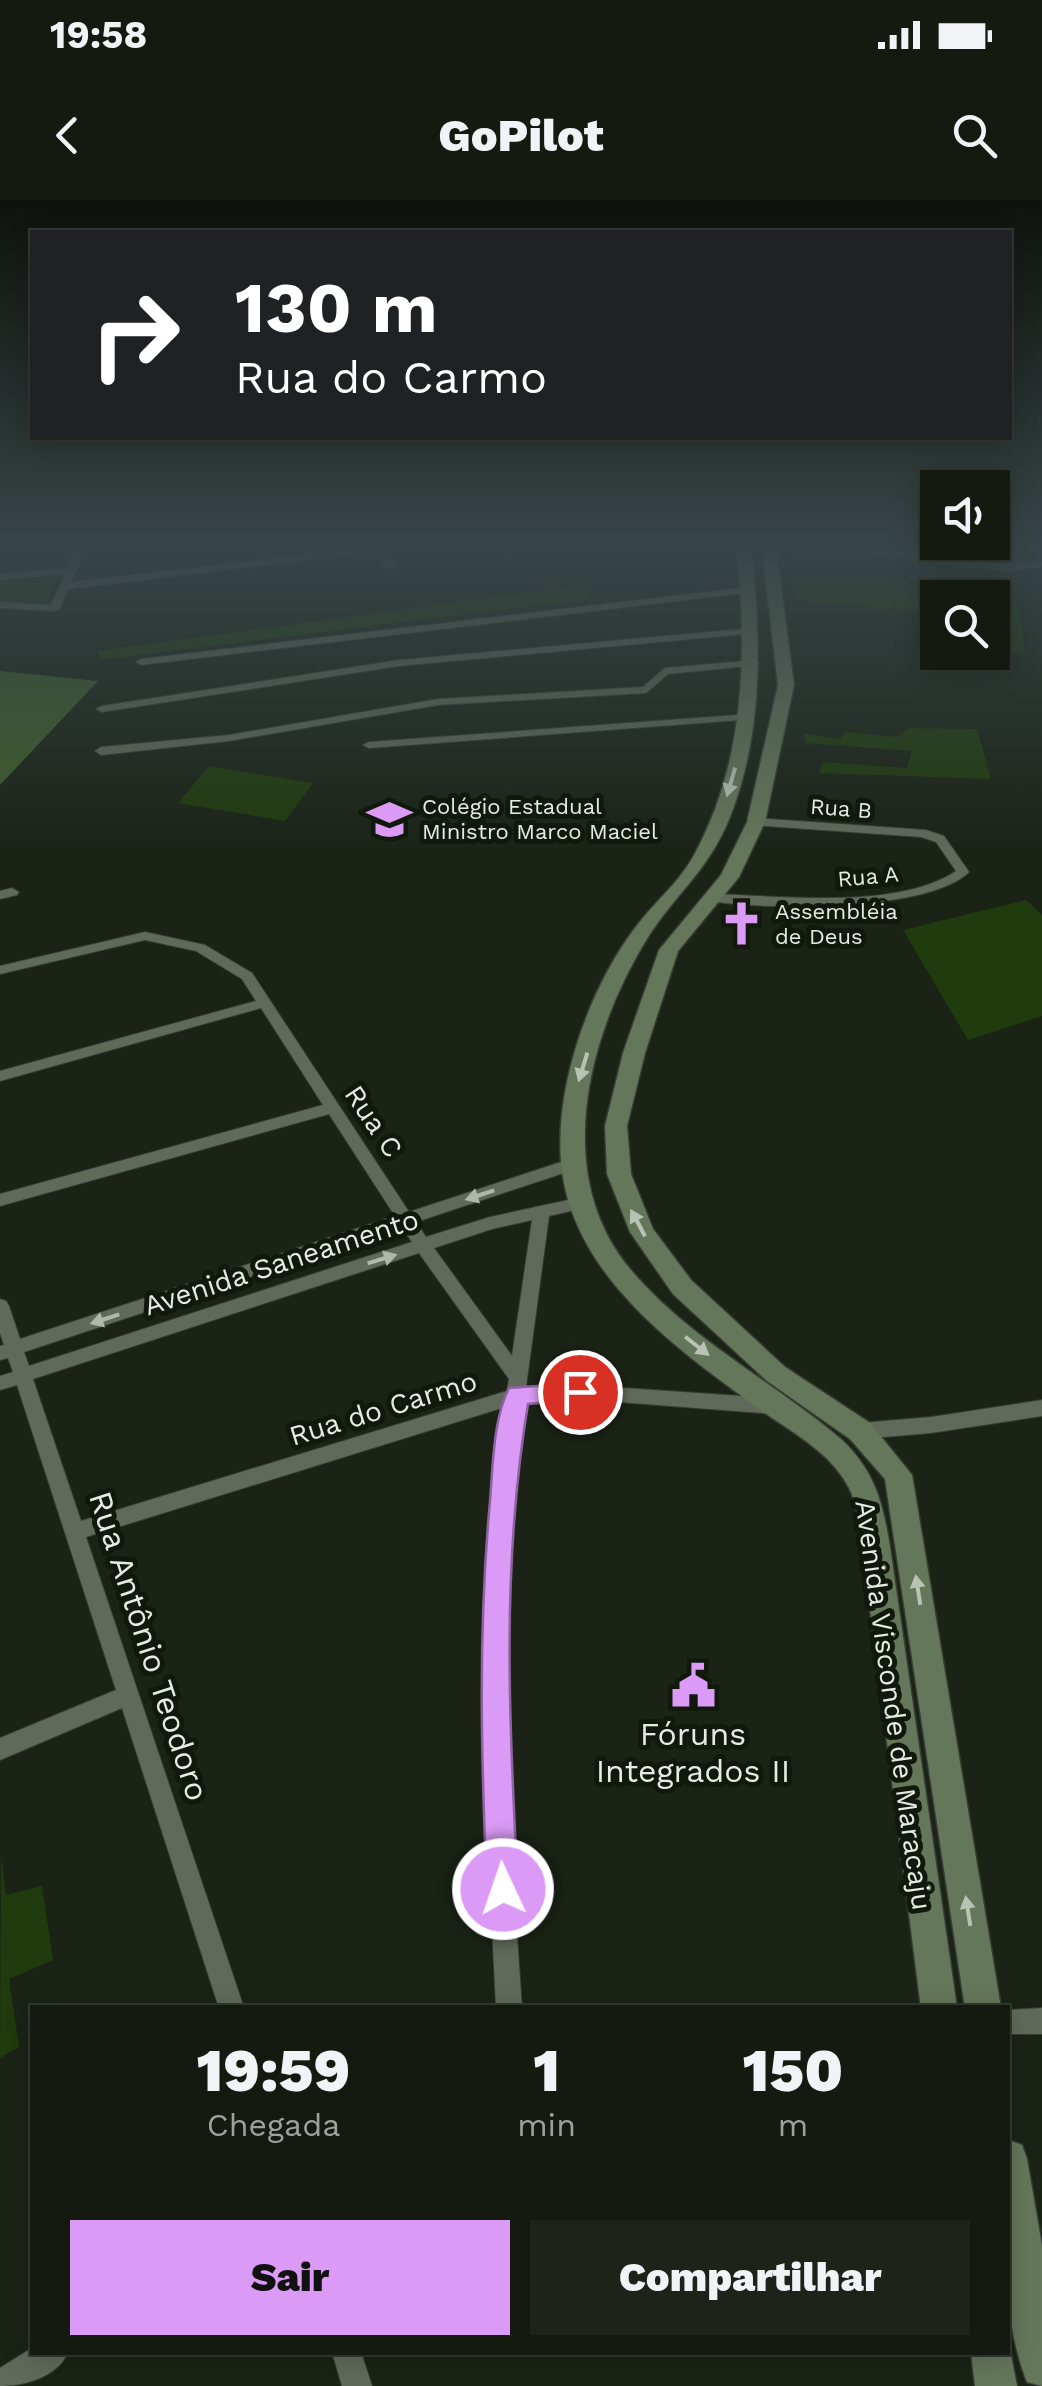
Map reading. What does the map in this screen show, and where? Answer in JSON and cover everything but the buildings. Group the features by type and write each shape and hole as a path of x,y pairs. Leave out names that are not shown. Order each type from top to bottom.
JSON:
{"main road":[{"name":"Avenida Visconde de Maracaju","path":"754,650 750,716 722,814 702,856 635,942 583,1066 575,1098 573,1164 582,1203 614,1265 639,1295 677,1331 829,1444 858,1478 868,1499 938,2005"},
{"name":"Avenida Visconde de Maracaju","path":"782,650 786,685 756,822 739,862 714,898 668,950 634,1053 616,1126 625,1197 661,1261 714,1320 776,1374 860,1430 894,1468 904,1499 982,2005"},
{"path":"656,913 668,924 687,924"},
{"path":"635,942 653,942 668,950"},
{"path":"1010,2172 1042,2367"},
{"path":"992,2355 996,2386"}],"street":[{"path":"140,662 241,650"},
{"path":"102,708 399,664 549,650"},
{"path":"101,751 199,742 438,702 646,690 666,671 754,663"},
{"path":"369,745 750,716"},
{"name":"Rua B","path":"756,822 922,833"},
{"name":"Rua A","path":"714,898 866,900 914,892 960,877 962,869 942,842 922,833"},
{"name":"Rua C","path":"0,970 128,937 156,936 200,948 247,976 517,1386"},
{"path":"0,1076 264,1002"},
{"path":"0,1200 332,1108"},
{"name":"Avenida Saneamento","path":"7,1350 573,1164"},
{"name":"Avenida Saneamento","path":"0,1383 423,1246 582,1203"},
{"path":"509,2005 494,1730 494,1604 506,1466 526,1348 541,1212"},
{"path":"235,1277 246,1302"},
{"name":"Rua Antônio Teodoro","path":"0,1306 7,1350 23,1376 231,2005"},
{"name":"Rua do Carmo","path":"75,1532 517,1386 776,1406"},
{"path":"860,1430 931,1426 1042,1408"},
{"path":"0,1748 129,1696"},
{"path":"1010,2022 1042,2021"},
{"path":"0,2384 49,2355"},
{"path":"347,2355 357,2386"}],"green space":[{"path":"105,650 180,650 100,660 98,651"},
{"path":"0,671 98,681 0,785"},
{"path":"908,728 977,729 991,779 819,773 823,762 907,768 912,751 805,743 804,734 840,739 846,732 897,737"},
{"path":"209,766 313,783 285,821 178,803"},
{"path":"1026,900 1042,915 1042,1016 968,1040 903,930"},
{"path":"1,1855 6,1895 42,1886 53,1960 9,1979 19,2047 0,2058"}],"place":[{"name":"Colégio Estadual Ministro Marco Maciel","path":"389,819"},
{"name":"Assembléia de Deus","path":"742,924"},
{"name":"Fóruns Integrados II","path":"693,1686"}],"route":[{"path":"503,1889 494,1730 494,1604 506,1466 518,1395 580,1392"}]}
